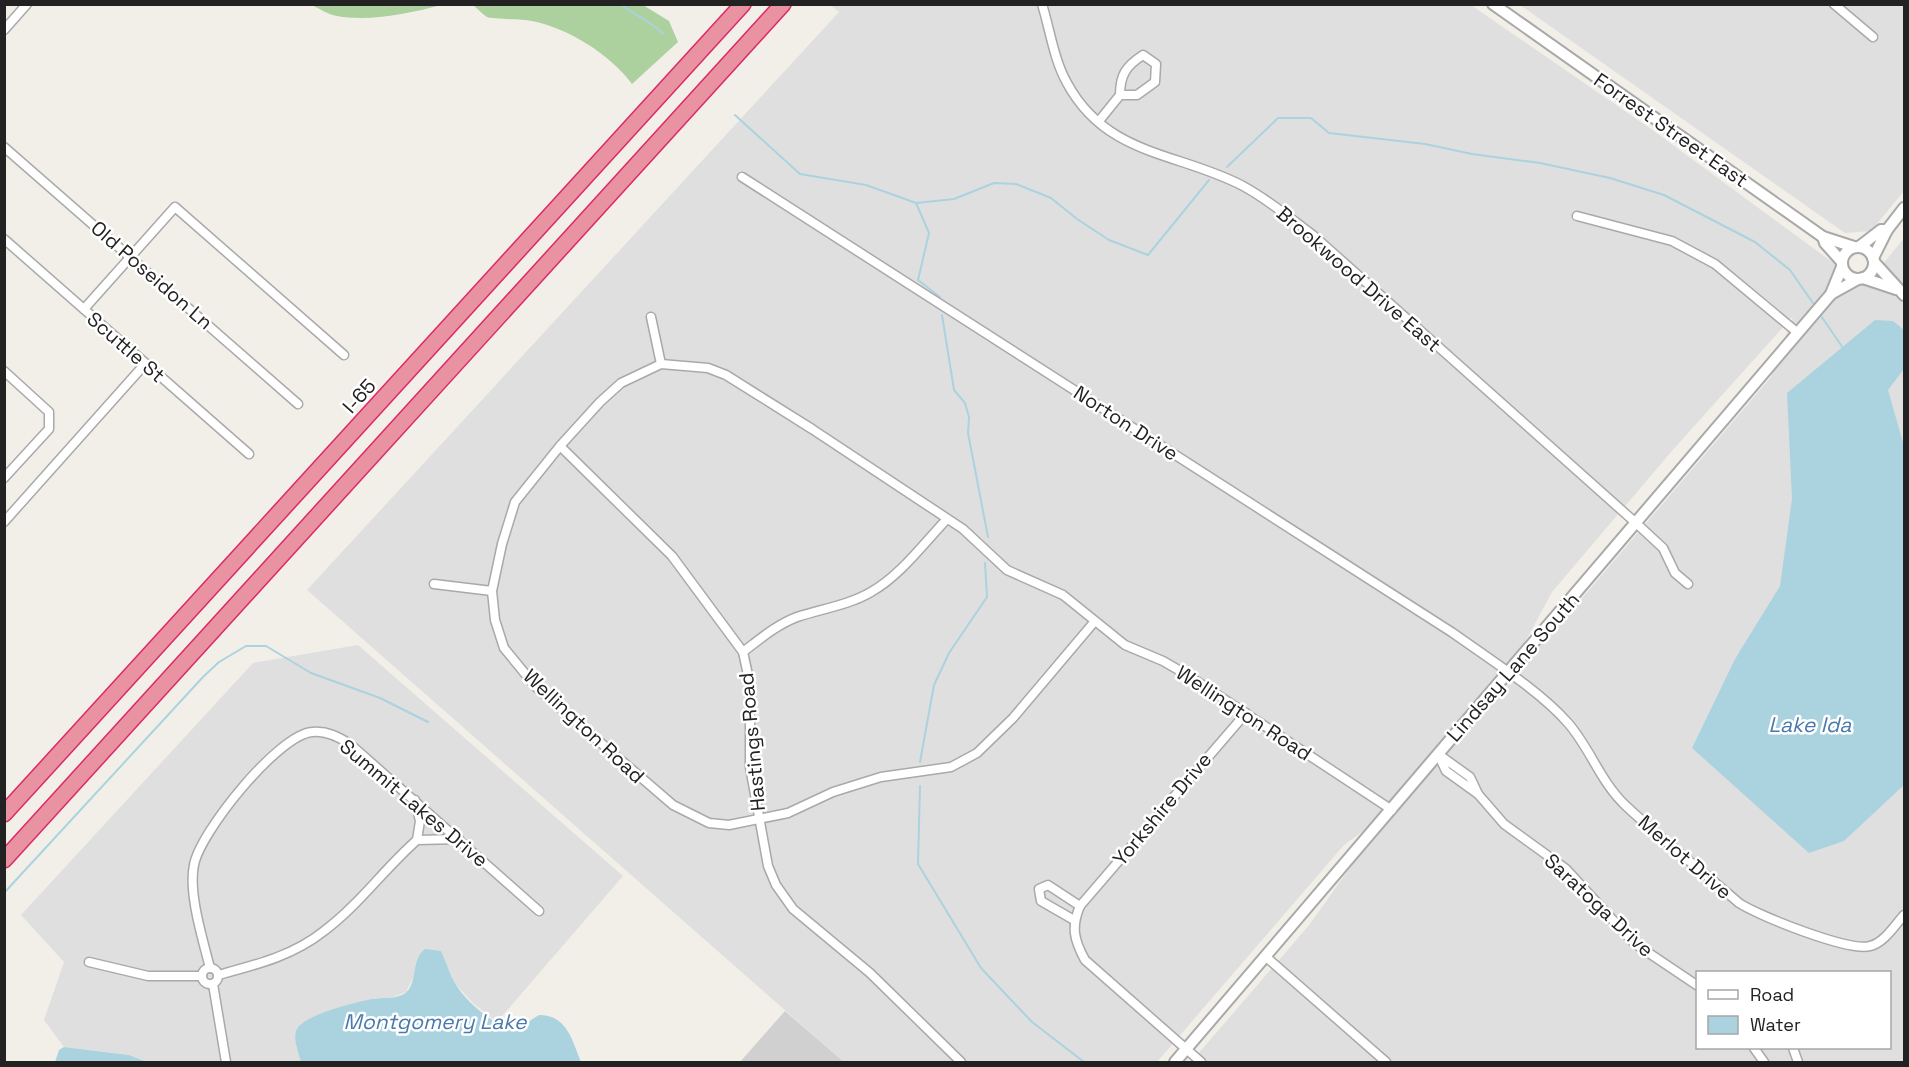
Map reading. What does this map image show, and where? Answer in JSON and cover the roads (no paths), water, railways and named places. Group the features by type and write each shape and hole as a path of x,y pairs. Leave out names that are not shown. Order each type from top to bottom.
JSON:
{"highway":[{"name":"I-65","path":"4,814 743,4"},
{"path":"4,860 783,4"},
{"path":"4,805 44,770"}],"street":[{"path":"4,30 27,4"},
{"name":"Brookwood Drive East","path":"1042,4 1066,82 1087,111 1120,140 1242,186 1273,204 1314,236 1663,548 1675,573 1688,584"},
{"name":"Forrest Street East","path":"1493,4 1823,237 1856,247"},
{"path":"1834,4 1873,38"},
{"path":"1099,121 1120,95 1120,82 1127,65 1143,54 1156,64 1155,82 1137,95 1120,95"},
{"name":"Old Poseidon Ln","path":"4,147 298,404"},
{"name":"Norton Drive","path":"742,177 1453,633 1509,672"},
{"path":"84,309 175,207 344,355"},
{"path":"1831,294 1872,271 1874,260 1887,230 1905,208"},
{"path":"1576,216 1672,241 1715,264 1798,333"},
{"path":"1842,264 1845,252 1881,230 1887,230"},
{"path":"1823,237 1848,275 1900,292"},
{"name":"Scuttle St","path":"4,239 249,454"},
{"path":"1856,247 1868,250 1900,292"},
{"name":"Lindsay Lane South","path":"1175,1062 1831,294 1842,264"},
{"path":"651,318 661,364"},
{"path":"4,522 145,364"},
{"name":"Wellington Road","path":"1095,621 1013,718 977,753 951,767 881,777 833,792 788,813 729,825 709,822 673,805 536,687 504,648 495,620 492,591 502,544 515,502 560,446 600,402 621,383 661,364 708,368 726,375 947,519 978,542 1007,570 1063,595 1125,645 1162,661 1246,713 1392,810"},
{"path":"4,371 49,412 50,422 49,429 4,478"},
{"name":"Hastings Road","path":"560,446 672,556 743,652 750,684 750,767 759,820 768,866 787,902 870,973 961,1062"},
{"path":"743,652 767,633 795,618 853,601 872,592 888,579 947,519"},
{"path":"434,584 492,591"},
{"name":"Merlot Drive","path":"1509,672 1567,722 1585,746 1604,781 1624,804 1755,914 1783,925 1861,947 1880,942 1905,915"},
{"name":"Yorkshire Drive","path":"1074,920 1080,906 1246,713"},
{"name":"Summit Lakes Drive","path":"210,968 195,894 194,863 200,843 276,750 292,737 312,731 332,734 350,744 414,798 539,911"},
{"name":"Saratoga Drive","path":"1438,754 1470,777 1479,794 1504,824 1566,869 1634,943 1696,985"},
{"path":"226,1062 213,984 218,975 251,968 279,957 324,932 417,840 420,821 414,798"},
{"path":"417,840 459,839"},
{"path":"1080,906 1048,885 1039,889 1041,901 1074,920 1076,943 1085,960 1201,1062"},
{"path":"1265,956 1386,1062"},
{"path":"89,962 148,976 201,976"},
{"path":"201,976 203,971 210,968 218,975"},
{"path":"201,976 205,983 213,984"},
{"path":"1755,1049 1764,1062"}],"water":[{"name":"Lake Ida","path":"1875,320 1893,321 1904,330 1904,369 1888,390 1904,446 1904,785 1844,841 1809,853 1692,748 1735,659 1780,586 1792,499 1787,393"},
{"name":"Montgomery Lake","path":"425,949 441,951 461,991 474,1006 499,1024 518,1028 539,1015 556,1019 567,1030 581,1062 301,1062 295,1038 300,1025 318,1015 343,1006 404,994 412,984 418,959"},
{"path":"64,1047 129,1055 147,1062 55,1062 59,1050"}],"waterway":[{"path":"620,4 663,34"},
{"path":"735,115 800,174 866,185 916,203 954,199 994,183 1016,184 1051,198 1109,240 1148,255 1209,180"},
{"path":"1227,167 1278,118 1311,118 1329,133 1425,144 1472,154 1540,163 1610,178 1664,195 1755,242 1790,270 1815,306"},
{"path":"916,203 929,233 918,280 940,297"},
{"path":"1819,313 1843,348"},
{"path":"942,315 954,390 965,403 969,417 968,433 988,537"},
{"path":"920,762 934,685 949,653 987,597 985,563"},
{"path":"4,893 203,677 219,662 246,646 266,646 311,673 380,698 428,722"},
{"path":"920,786 918,864 981,968 1032,1022 1084,1062"}]}
